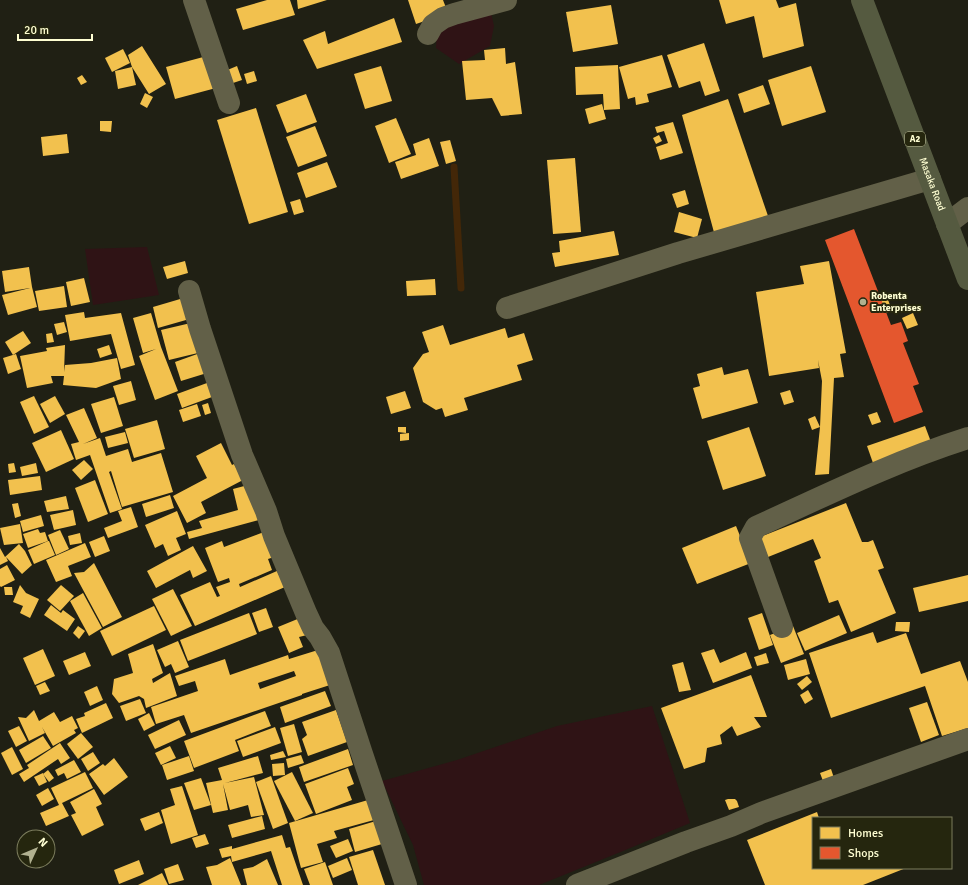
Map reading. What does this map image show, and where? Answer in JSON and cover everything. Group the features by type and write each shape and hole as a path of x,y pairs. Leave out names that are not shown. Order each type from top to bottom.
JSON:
{"main road":[{"name":"Masaka Road","path":"862,0 968,279"}],"street":[{"path":"194,0 229,104"},
{"path":"428,34 433,25 443,18 506,0"},
{"path":"507,308 678,253 930,179"},
{"path":"947,224 968,208"},
{"path":"189,290 200,329 242,455 306,612 329,653 406,885"},
{"path":"782,627 750,538 756,527 842,487 940,446 968,438"},
{"path":"577,885 761,813 968,739"}],"shaded area":[{"path":"491,13 494,26 490,46 459,64 436,48 437,29"},
{"path":"147,247 159,295 93,305 85,249"},
{"path":"652,706 690,823 539,885 424,885 413,845 382,781 457,760 557,726"}],"building: Homes":[{"path":"267,0 290,0 295,15 243,30 236,9"},
{"path":"297,0 327,0 298,9"},
{"path":"408,0 443,0 448,13 416,24"},
{"path":"719,0 776,0 779,8 796,3 804,46 763,58 754,16 726,24"},
{"path":"611,5 618,44 573,52 566,12"},
{"path":"394,18 402,42 317,69 303,40 325,31 328,44"},
{"path":"704,43 720,91 705,96 700,81 679,88 667,55"},
{"path":"142,46 166,84 149,94 132,67 128,55"},
{"path":"505,48 506,64 515,62 522,114 501,116 492,98 466,100 462,61 485,60 484,50"},
{"path":"123,49 130,63 112,72 105,58"},
{"path":"662,55 672,87 647,94 649,102 636,105 635,97 628,99 619,67"},
{"path":"207,56 216,88 175,99 166,67"},
{"path":"618,65 620,109 604,110 603,94 576,95 575,67"},
{"path":"237,66 242,80 230,84 225,71"},
{"path":"381,66 392,101 365,109 354,74"},
{"path":"811,66 826,112 782,126 768,80"},
{"path":"132,67 136,85 118,89 115,71"},
{"path":"254,71 257,81 247,84 244,74"},
{"path":"82,75 87,82 81,85 77,78"},
{"path":"763,85 770,104 744,113 738,94"},
{"path":"145,93 153,97 147,108 140,104"},
{"path":"306,94 317,122 287,133 276,105"},
{"path":"728,99 768,216 715,236 682,115"},
{"path":"602,104 606,119 589,124 585,109"},
{"path":"256,108 288,212 249,224 217,120"},
{"path":"396,118 411,154 389,163 375,126"},
{"path":"100,121 112,121 111,132 100,131"},
{"path":"673,122 683,153 660,160 656,147 668,143 664,131 657,133 655,127"},
{"path":"315,126 327,156 298,167 286,137"},
{"path":"67,134 69,153 43,156 41,137"},
{"path":"659,135 662,141 656,144 653,138"},
{"path":"429,138 439,166 401,179 395,162 416,155 413,144"},
{"path":"450,140 456,161 446,164 440,142"},
{"path":"575,158 581,232 553,234 547,160"},
{"path":"327,162 337,187 306,198 297,173"},
{"path":"685,190 689,204 677,208 672,194"},
{"path":"300,199 304,212 294,215 290,202"},
{"path":"679,212 702,219 697,238 674,232"},
{"path":"614,231 619,255 555,267 552,253 560,252 559,241"},
{"path":"185,261 188,273 167,279 163,267"},
{"path":"829,261 846,353 840,354 844,377 834,378 829,474 815,475 820,427 822,381 818,360 819,368 769,376 756,292 804,284 800,266"},
{"path":"29,267 37,307 8,315 2,295 30,288 5,292 2,271"},
{"path":"84,278 90,302 71,306 66,282"},
{"path":"435,279 436,295 407,296 406,281"},
{"path":"64,286 67,307 39,311 35,291"},
{"path":"885,291 892,311 886,313 879,294"},
{"path":"187,297 193,318 158,328 153,307"},
{"path":"84,312 85,318 121,313 135,365 121,369 111,334 70,341 65,315"},
{"path":"151,313 161,347 178,391 155,400 139,356 156,349 143,353 133,318"},
{"path":"913,313 918,325 907,329 902,318"},
{"path":"64,322 67,332 57,335 54,324"},
{"path":"195,322 202,352 169,360 161,330"},
{"path":"443,325 450,345 505,328 508,338 524,333 533,360 517,365 522,380 464,398 468,410 445,417 442,408 436,410 423,402 413,368 423,354 429,352 422,332"},
{"path":"23,331 31,343 13,355 5,342"},
{"path":"52,333 54,342 47,343 46,334"},
{"path":"65,345 64,372 65,365 91,363 117,358 121,379 96,388 63,385 64,376 51,376 53,383 27,388 20,356 47,351 46,348"},
{"path":"109,345 112,354 100,358 97,349"},
{"path":"200,353 207,373 181,381 175,362"},
{"path":"16,354 21,369 8,374 3,358"},
{"path":"722,367 724,375 748,369 758,403 702,419 693,388 700,386 697,374"},
{"path":"131,381 136,400 119,405 113,386"},
{"path":"207,383 212,397 182,408 177,394"},
{"path":"790,390 794,402 784,405 780,393"},
{"path":"405,391 411,408 391,414 386,397"},
{"path":"34,396 49,427 34,434 20,402"},
{"path":"55,396 65,414 50,423 40,404"},
{"path":"114,397 123,426 101,433 91,404"},
{"path":"208,403 211,413 205,415 202,405"},
{"path":"197,404 201,416 183,422 179,410"},
{"path":"84,408 97,438 83,444 100,438 106,456 128,449 132,462 161,453 173,492 122,507 111,471 109,472 122,509 110,513 90,455 76,460 71,444 79,442 66,415"},
{"path":"877,412 881,422 872,425 868,415"},
{"path":"815,416 820,427 812,430 808,419"},
{"path":"157,420 165,449 134,458 125,429"},
{"path":"925,426 931,442 873,463 867,446"},
{"path":"398,427 406,427 406,433 398,432"},
{"path":"749,427 766,476 723,490 707,441"},
{"path":"61,430 74,459 46,472 32,443"},
{"path":"125,432 128,443 108,448 105,437"},
{"path":"409,433 409,440 400,441 400,434"},
{"path":"221,443 232,465 234,464 243,480 201,502 206,513 187,523 173,496 207,478 196,456"},
{"path":"84,460 93,469 81,480 72,470"},
{"path":"14,463 16,472 9,473 8,464"},
{"path":"36,463 38,473 22,476 20,467"},
{"path":"40,476 42,490 10,495 8,480"},
{"path":"95,480 108,514 88,522 75,488"},
{"path":"248,485 259,520 189,539 187,532 202,528 199,521 238,510 233,489"},
{"path":"170,495 174,508 146,517 142,504"},
{"path":"66,496 69,509 47,512 44,501"},
{"path":"18,503 21,516 15,518 12,504"},
{"path":"846,503 862,542 873,540 884,568 878,570 896,613 851,632 838,600 829,603 814,561 821,558 813,539 768,557 760,537"},
{"path":"131,507 138,527 108,538 104,528 122,521 118,511"},
{"path":"73,510 76,525 54,530 50,515"},
{"path":"177,511 186,534 176,538 181,550 168,556 163,544 155,548 145,525"},
{"path":"41,515 44,526 23,532 20,521"},
{"path":"20,524 23,543 4,545 0,528"},
{"path":"736,526 751,563 697,584 682,548"},
{"path":"38,529 40,533 45,532 48,541 28,548 23,534"},
{"path":"60,530 69,549 56,555 48,535"},
{"path":"264,532 274,557 268,559 272,570 239,584 240,587 277,571 285,587 195,626 180,595 210,582 217,597 220,596 216,587 230,582 229,578 218,582 205,548 222,541 224,547"},
{"path":"80,533 82,543 70,545 68,536"},
{"path":"104,536 110,551 95,557 89,542"},
{"path":"48,541 55,555 34,564 28,550"},
{"path":"85,543 91,557 68,566 72,576 56,582 46,560"},
{"path":"19,544 25,551 32,565 22,574 6,557 8,561 0,565 0,548 5,557"},
{"path":"193,546 207,571 193,578 190,570 156,588 147,571"},
{"path":"94,563 122,617 103,627 74,573 84,572"},
{"path":"7,565 15,580 1,587 0,569"},
{"path":"968,575 968,601 919,612 913,588"},
{"path":"20,585 26,593 39,599 30,618 20,613 23,606 13,602"},
{"path":"61,585 74,596 60,611 47,600"},
{"path":"4,587 12,587 13,595 5,595"},
{"path":"173,589 192,626 171,636 152,599"},
{"path":"83,593 102,628 89,636 70,601"},
{"path":"51,605 61,613 63,610 75,619 67,631 44,615"},
{"path":"154,606 166,630 112,656 100,631"},
{"path":"266,608 273,627 259,632 252,613"},
{"path":"249,613 257,634 188,661 180,640"},
{"path":"762,613 773,645 759,650 748,618"},
{"path":"839,615 847,633 805,651 797,633"},
{"path":"300,618 307,635 299,637 303,647 289,653 278,627"},
{"path":"896,622 910,622 909,632 895,631"},
{"path":"78,626 85,631 79,639 73,633"},
{"path":"793,626 804,654 781,663 770,635"},
{"path":"873,632 877,643 906,633 921,674 960,661 968,682 968,728 942,736 925,686 831,718 809,653"},
{"path":"178,641 189,667 175,673 171,664 165,667 157,650"},
{"path":"153,644 163,673 152,679 153,683 170,673 177,696 146,708 144,699 139,696 119,703 112,694 114,679 133,673 128,654"},
{"path":"43,649 55,676 35,685 23,658"},
{"path":"714,649 720,663 746,652 752,668 713,683 701,653"},
{"path":"318,650 330,685 191,733 184,715 156,724 151,707 198,691 195,681 179,686 175,676 225,659 230,675 288,655 289,659","holes":["294,671 296,676 260,689 258,683"]},
{"path":"85,652 91,666 69,675 63,661"},
{"path":"766,653 769,663 757,666 754,657"},
{"path":"806,659 810,674 788,680 784,665"},
{"path":"683,662 691,690 679,692 672,665"},
{"path":"751,675 767,717 754,717 761,727 737,736 732,726 720,735 722,744 707,748 705,762 684,769 661,708"},
{"path":"807,676 812,682 802,690 797,684"},
{"path":"45,682 50,691 40,695 36,686"},
{"path":"97,686 103,700 90,706 84,692"},
{"path":"808,690 813,699 805,704 800,695"},
{"path":"325,691 331,706 285,723 280,707"},
{"path":"140,699 146,713 126,721 120,706"},
{"path":"927,702 939,735 921,742 909,708"},
{"path":"106,703 113,718 82,733 76,719 85,716 84,713"},
{"path":"34,710 39,721 54,712 60,722 72,716 78,728 74,730 76,733 53,746 42,727 45,733 29,741 18,717 26,718"},
{"path":"336,710 347,742 308,756 302,739 307,735 302,722"},
{"path":"265,711 271,726 235,740 239,751 194,768 184,741"},
{"path":"149,713 155,725 144,731 138,719"},
{"path":"179,720 186,735 155,749 148,735"},
{"path":"294,724 302,752 288,756 280,728"},
{"path":"19,726 27,741 16,747 8,731"},
{"path":"275,727 281,743 243,757 237,741"},
{"path":"81,733 93,747 78,759 67,744"},
{"path":"43,736 51,748 26,763 19,750"},
{"path":"60,743 70,758 61,764 58,759 24,782 19,774 29,768 27,765"},
{"path":"170,746 176,758 161,765 155,753"},
{"path":"12,747 23,769 12,775 1,753"},
{"path":"348,749 353,765 304,782 299,767"},
{"path":"283,751 286,757 271,760 270,755"},
{"path":"93,752 100,763 88,771 81,759"},
{"path":"301,755 304,763 288,768 286,759"},
{"path":"189,756 194,771 167,780 162,765"},
{"path":"258,756 263,773 225,783 254,777 264,815 251,817 248,805 230,810 223,784 228,810 213,813 206,783 222,780 218,768"},
{"path":"114,758 128,777 104,795 89,774 103,764 105,766"},
{"path":"74,760 81,772 67,779 64,773 58,776 55,770"},
{"path":"284,763 285,775 273,776 272,764"},
{"path":"348,768 354,784 347,787 352,800 316,814 305,784"},
{"path":"831,769 834,778 823,781 820,773"},
{"path":"48,770 54,778 49,782 43,774"},
{"path":"85,772 93,788 62,803 69,816 46,826 40,813 59,805 51,788"},
{"path":"292,772 313,813 295,821 274,781"},
{"path":"43,773 47,782 39,786 34,777"},
{"path":"271,776 288,823 273,829 256,782"},
{"path":"201,778 211,805 194,810 184,783"},
{"path":"182,786 198,835 171,844 161,810 175,805 170,789"},
{"path":"48,788 54,799 42,806 36,795"},
{"path":"94,789 102,804 96,807 104,825 82,836 71,815 76,813 70,802"},
{"path":"735,799 739,807 729,810 725,800"},
{"path":"368,800 374,820 334,831 337,838 317,844 323,862 301,868 289,823"},
{"path":"159,812 163,823 145,831 140,819"},
{"path":"817,812 819,817 812,817 812,869 903,869 863,885 765,885 747,840"},
{"path":"262,816 265,829 232,838 228,825"},
{"path":"376,821 382,844 355,852 349,829"},
{"path":"205,834 209,844 196,848 192,838"},
{"path":"282,835 286,848 290,847 303,885 282,885 271,851 232,862 231,856 222,858 219,849 232,846 232,849"},
{"path":"348,839 353,851 336,858 330,846"},
{"path":"373,850 385,885 358,885 349,857"},
{"path":"230,858 241,885 212,885 206,867 217,865"},
{"path":"347,858 352,870 333,878 328,866"},
{"path":"267,859 278,885 247,885 243,869 253,867"},
{"path":"139,860 144,874 119,884 114,870"},
{"path":"325,862 333,885 310,885 304,869"},
{"path":"178,864 184,880 169,884 164,869"},
{"path":"162,873 168,885 138,885"}],"building: Shops":[{"path":"854,229 891,325 901,322 908,341 903,343 919,384 913,386 923,412 894,423 825,240"}],"waterway":[{"path":"454,167 461,288"}],"place":[{"name":"Robenta Enterprises","path":"863,302"}]}
